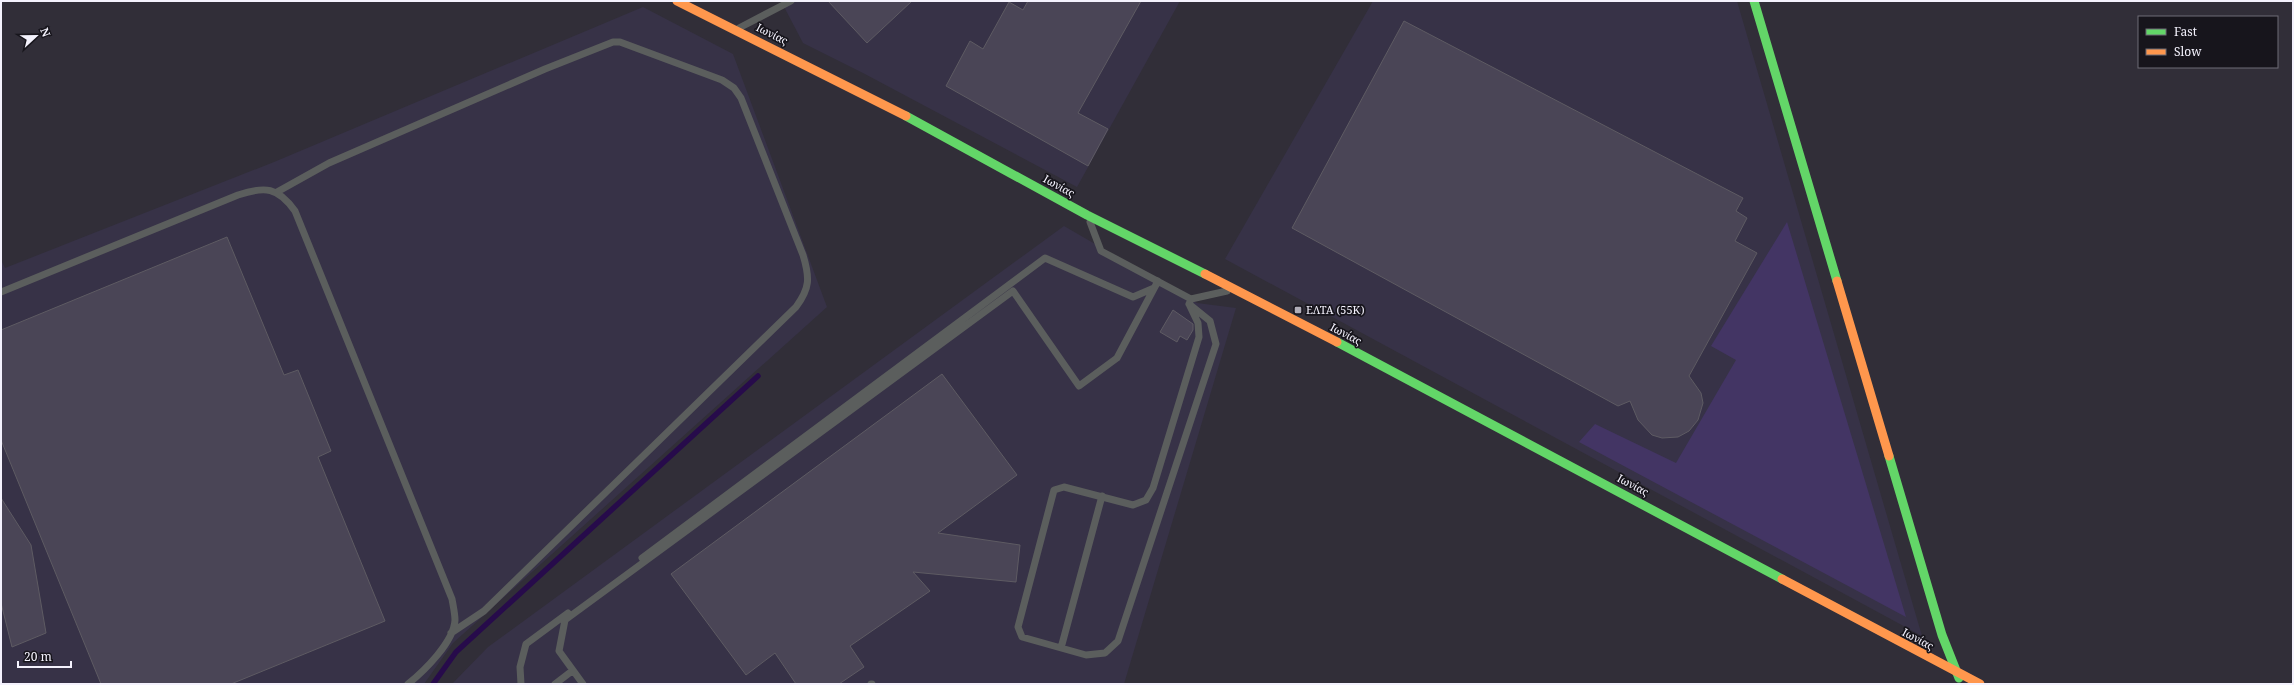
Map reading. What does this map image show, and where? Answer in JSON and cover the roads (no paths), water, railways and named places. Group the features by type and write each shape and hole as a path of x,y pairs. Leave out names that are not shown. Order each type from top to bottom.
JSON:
{"street":[{"name":"Ιωνίας","path":"677,1 881,102 1087,215 1235,289 1532,444 1980,684"},
{"path":"1754,1 1940,627 1961,684"}],"lane":[{"path":"737,30 791,1"},
{"path":"277,192 329,163 545,69 613,42 620,42 722,80 734,88 741,98 801,248 807,267 809,282 805,295 796,307 484,611 451,633"},
{"path":"1,292 252,190 267,189 277,192 288,200 295,212 452,599 455,620 451,633 431,663 408,684"},
{"path":"1087,215 1101,251 1158,280 1190,301 1210,321 1216,344 1118,641 1105,653 1086,656 1022,637 1018,627 1054,490 1064,487 1133,505 1146,500 1153,488 1199,337 1198,323 1190,301"},
{"path":"521,684 520,667 526,644 1045,258 1133,297 1154,288"},
{"path":"583,684 572,671 559,651 565,620 1013,291 1079,386 1116,358 1158,280"},
{"path":"1190,301 1235,289"},
{"path":"1061,648 1102,496"},
{"path":"555,684 572,671"}],"waterway":[{"path":"433,684 456,652 758,376"}],"place":[{"name":"ΕΛΤΑ (55Κ)","path":"1298,310"}]}
